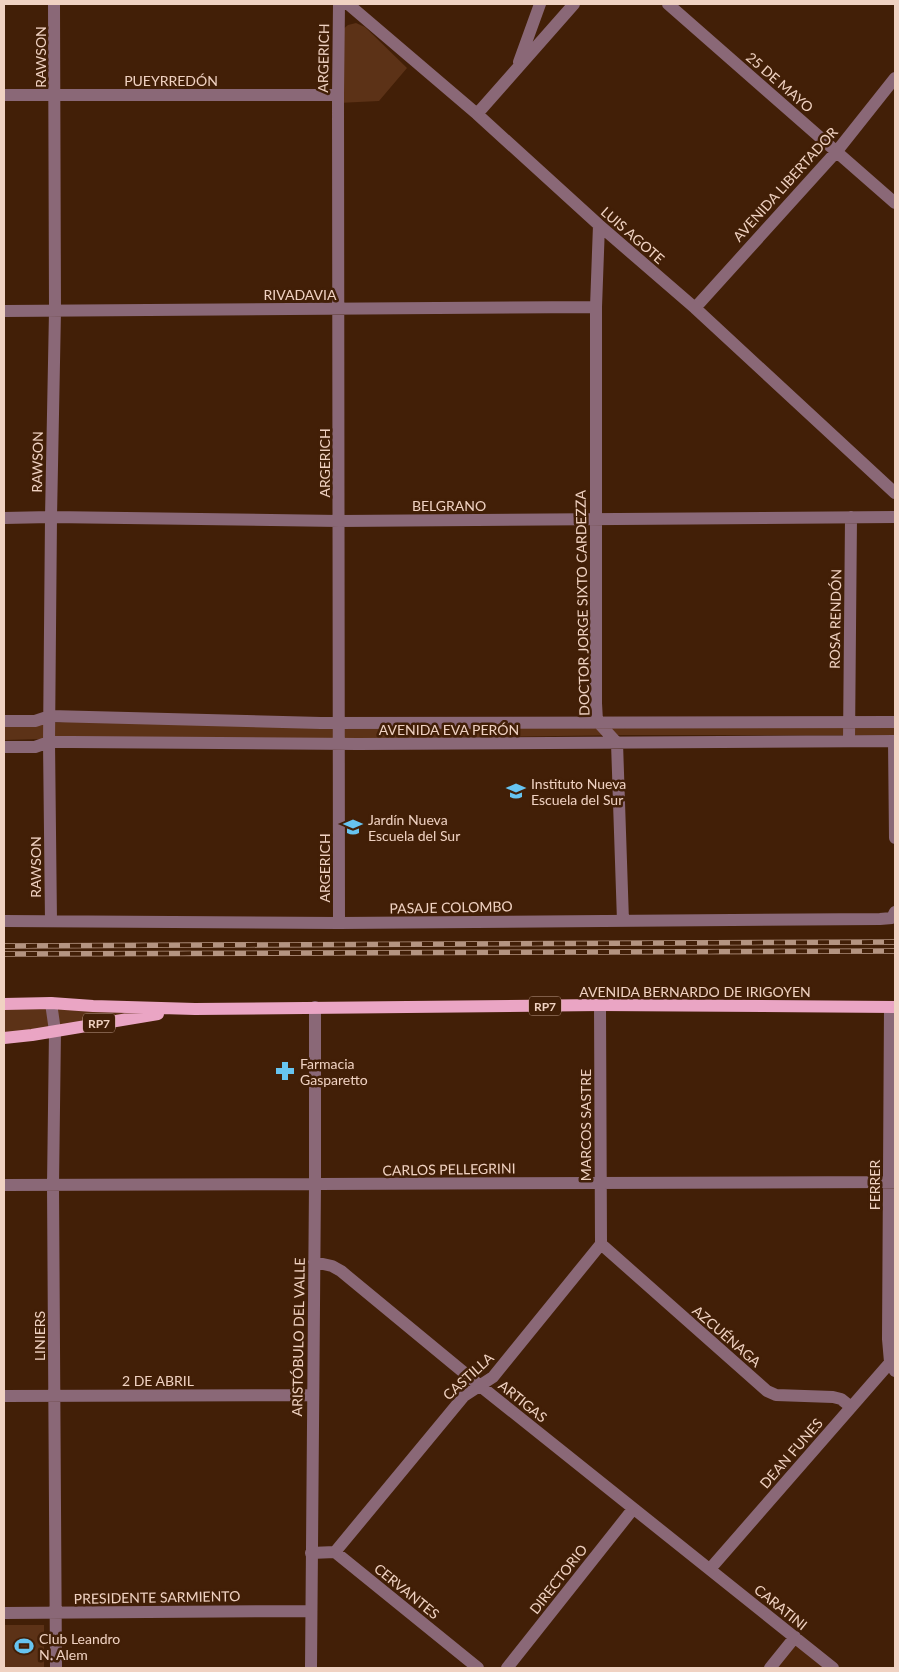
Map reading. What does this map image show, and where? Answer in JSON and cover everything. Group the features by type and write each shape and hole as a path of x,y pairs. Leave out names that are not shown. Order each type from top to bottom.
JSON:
{"main road":[{"name":"RP7","path":"4,1004 51,1003 195,1009"},
{"name":"AVENIDA BERNARDO DE IRIGOYEN","path":"195,1009 600,1006 892,1007"},
{"name":"RP7","path":"4,1038 195,1009"}],"street":[{"name":"RAWSON","path":"51,921 51,517 55,311 54,4"},
{"name":"ARGERICH","path":"339,4 339,923"},
{"name":"LUIS AGOTE","path":"348,4 477,114 598,225 696,308 895,493"},
{"path":"517,68 540,4"},
{"path":"477,114 574,4"},
{"name":"25 DE MAYO","path":"668,4 895,203"},
{"name":"AVENIDA LIBERTADOR","path":"696,308 837,151 895,78"},
{"name":"PUEYRREDÓN","path":"4,95 338,95"},
{"name":"DOCTOR JORGE SIXTO CARDEZZA","path":"598,225 595,519 597,721 617,743"},
{"name":"RIVADAVIA","path":"4,311 596,307"},
{"name":"ROSA RENDÓN","path":"849,741 851,517"},
{"name":"BELGRANO","path":"4,518 339,520 895,517"},
{"name":"AVENIDA EVA PERÓN","path":"4,721 34,721 50,716 340,722 895,722"},
{"path":"894,741 895,838"},
{"name":"AVENIDA EVA PERÓN","path":"4,747 35,747 50,742 339,744 894,741"},
{"path":"617,743 623,921"},
{"name":"PASAJE COLOMBO","path":"4,921 339,923 623,921 892,918 895,912"},
{"name":"LINIERS","path":"51,1003 55,1031 53,1185 56,1668"},
{"name":"MARCOS SASTRE","path":"600,1006 601,1244"},
{"name":"ARISTÓBULO DEL VALLE","path":"311,1668 315,1007"},
{"name":"FERRER","path":"892,1007 892,1182 888,1339 894,1363"},
{"name":"CARLOS PELLEGRINI","path":"4,1185 892,1182"},
{"name":"CASTILLA","path":"335,1552 464,1396 493,1377 601,1244"},
{"name":"AZCUÉNAGA","path":"601,1244 767,1391 776,1395 833,1397 841,1399 851,1407"},
{"name":"ARTIGAS","path":"314,1262 332,1266 341,1271 479,1385 710,1569"},
{"name":"DEAN FUNES","path":"710,1569 851,1407 894,1363"},
{"name":"2 DE ABRIL","path":"4,1396 312,1395"},
{"name":"DIRECTORIO","path":"507,1668 633,1509"},
{"path":"311,1553 335,1552"},
{"name":"CERVANTES","path":"335,1552 478,1668"},
{"name":"CARATINI","path":"710,1569 832,1668"},
{"name":"PRESIDENTE SARMIENTO","path":"4,1613 311,1611"},
{"path":"770,1668 795,1637"}],"shaded area":[{"path":"356,23 365,27 407,68 379,101 338,103 342,30 348,25"},
{"path":"76,721 895,726 895,735 626,735 358,739 75,738 4,740 4,725"},
{"path":"4,1004 195,1009 4,1038"},
{"name":"Club Leandro N. Alem","path":"4,1625 44,1625 44,1668 4,1668"},
{"path":"795,1637 833,1668 772,1668"}],"railway":[{"path":"4,946 895,942"},
{"path":"4,954 895,951"}],"place":[{"name":"Instituto Nueva Escuela del Sur","path":"516,791"},
{"name":"Jardín Nueva Escuela del Sur","path":"353,827"},
{"name":"Farmacia Gasparetto","path":"285,1071"},
{"name":"Club Leandro N. Alem","path":"24,1646"}]}
